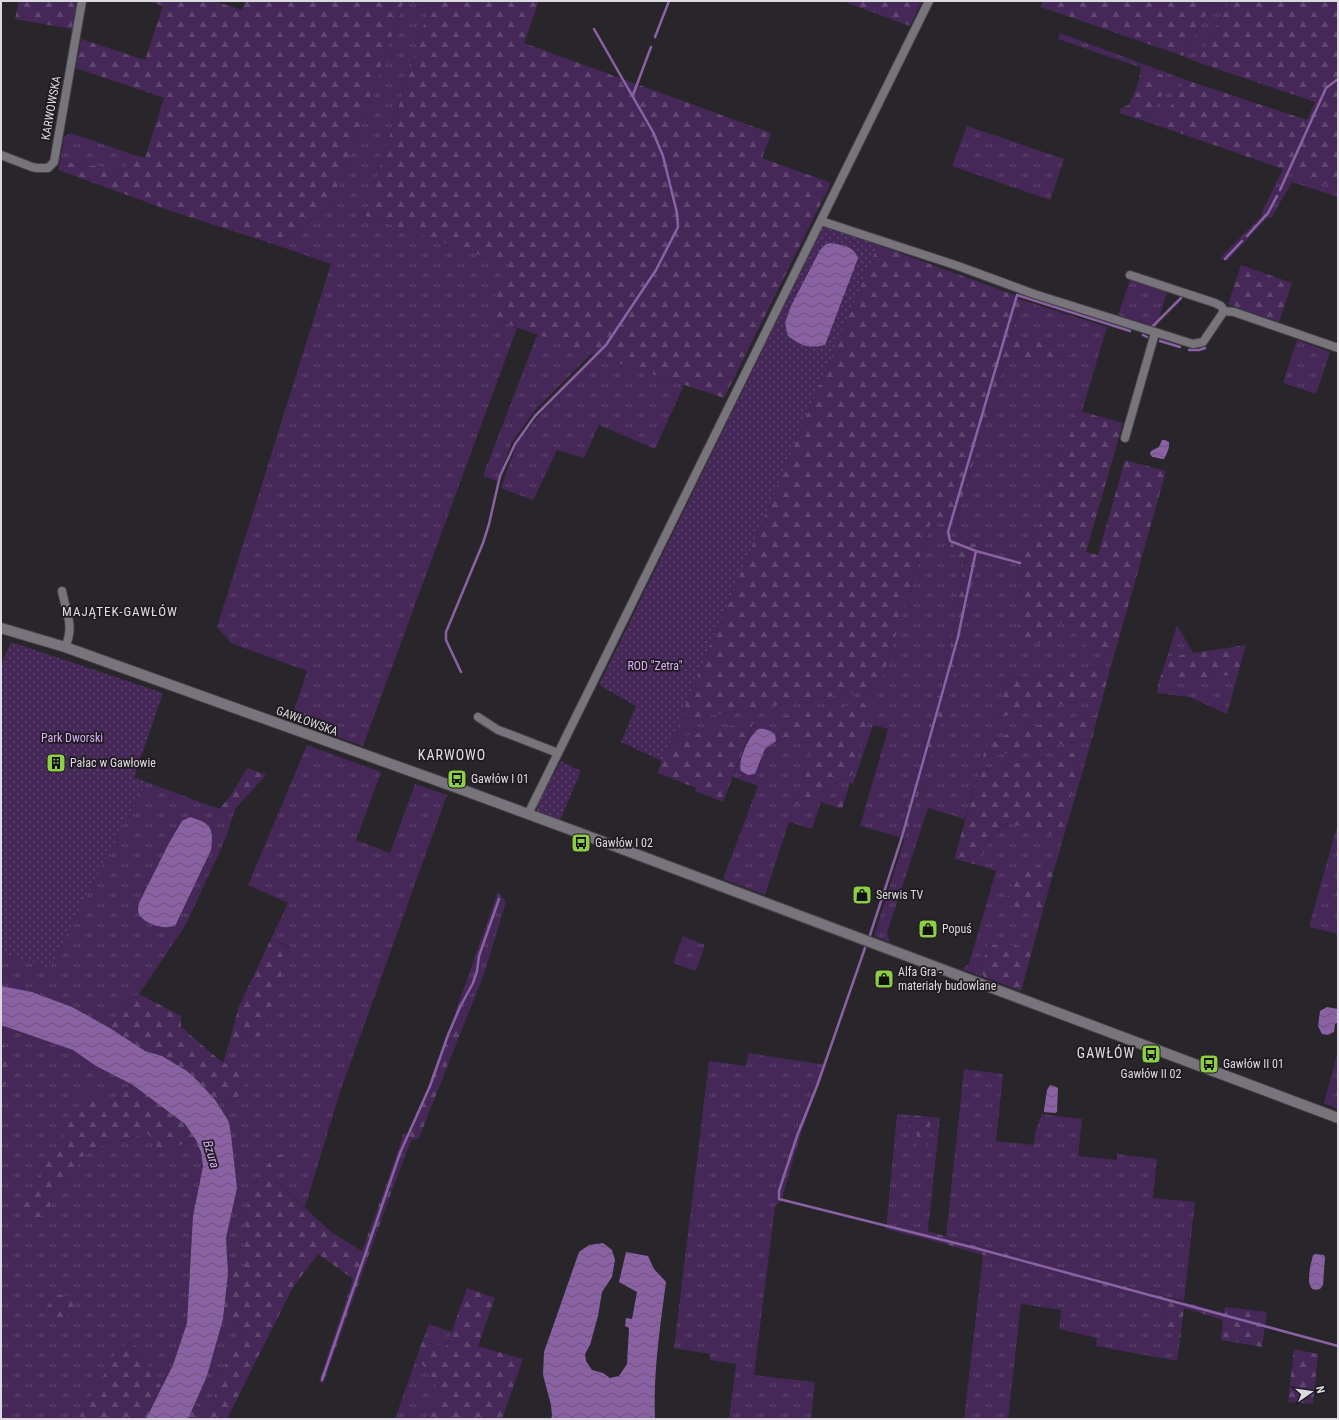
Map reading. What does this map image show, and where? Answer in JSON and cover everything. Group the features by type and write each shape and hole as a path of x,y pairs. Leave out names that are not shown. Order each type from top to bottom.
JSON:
{"street":[{"name":"KARWOWSKA","path":"1,155 38,168 48,168 54,162 82,1"},
{"path":"528,814 929,1"},
{"path":"821,221 958,266 1034,294 1193,344 1203,342 1224,311"},
{"path":"1130,275 1215,303 1221,306 1224,311"},
{"path":"1224,311 1234,312 1338,348"},
{"path":"1125,438 1155,333"},
{"path":"62,591 65,609 71,627 65,647"},
{"name":"GAWŁOWSKA","path":"1,628 65,647 528,814 1338,1118"},
{"path":"478,717 503,732 558,753"}],"green space":[{"path":"19,1 77,1 72,29 15,19"},
{"path":"148,1 214,1 242,10 246,1 404,1 333,204 276,245 171,211 58,170 60,161 124,170 131,154 145,158 164,98 76,68 81,39 145,60 163,6"},
{"path":"404,1 431,1 365,216 508,264 489,317 517,328 363,746 291,720 307,671 231,643 217,627 331,264 276,245 333,204"},
{"path":"431,1 539,1 524,43 771,133 762,158 831,183 724,398 597,356 488,317 507,264 365,216"},
{"path":"842,1 922,1 910,26"},
{"path":"1043,1 1214,1 1183,56 1041,7"},
{"path":"1214,1 1230,1 1197,62 1183,56"},
{"path":"1230,1 1338,1 1338,188 1159,126 1186,80 1307,120 1315,102 1197,62"},
{"path":"1060,33 1186,80 1159,126 1147,122 1171,78 1058,39"},
{"path":"1141,67 1171,78 1147,122 1119,113 1121,108 1129,105 1139,81"},
{"path":"967,126 1064,159 1050,200 952,166"},
{"path":"71,133 131,154 124,170 60,161 64,137"},
{"path":"1283,169 1338,187 1338,197 1292,182 1271,218 1268,217 1227,261 1220,258 1263,215 1261,214"},
{"name":"ROD \"Zetra\"","path":"823,226 878,245 662,761 621,742 636,706 599,685"},
{"path":"878,245 1015,295 1015,297 1022,300 1011,335 1069,349 1070,360 1006,358 954,525 932,519 879,689 679,720"},
{"path":"1241,265 1292,283 1279,322 1228,304"},
{"path":"1130,280 1167,292 1156,327 1118,315"},
{"path":"1022,300 1107,327 1082,411 1076,410 1036,535 1021,555 1018,569 1020,599 1060,622 1075,628 1089,651 1116,649 1111,666 1006,680 995,718 1103,696 1098,715 1018,729 984,757 1092,739 1054,870 1032,864 1006,904 1042,914 1033,947 988,944 981,969 984,977 962,969 969,964 996,871 978,865 994,832 1009,823 1061,837 1080,760 1080,751 980,770 965,819 928,808 887,933 890,942 874,936 922,784 913,787 899,837 860,826 888,729 873,725 853,784 850,783 847,793 824,803 821,802 812,829 789,822 765,895 723,879 758,786 733,777 754,722 671,739 679,720 879,689 932,519 954,525 1006,358 1070,360 1069,349 1011,335","holes":["980,556 968,598 952,678 942,678 952,640 965,559","801,741 852,775 795,805 811,756"]},
{"path":"537,335 592,353 536,409 512,442 497,481 483,476"},
{"path":"1297,340 1330,352 1316,394 1283,383"},
{"path":"597,356 684,385 655,449 599,425 584,458 557,450 533,500 501,488 517,443 542,412"},
{"path":"1076,410 1123,423 1086,552 1098,555 1125,460 1166,471 1116,649 1089,651 1075,628 1060,622 1047,644 1017,641 1020,599 1018,569 1021,555 1036,535"},
{"path":"953,539 976,544 981,556 968,598 952,678 942,678 952,640 965,559 947,553"},
{"path":"1177,625 1193,653 1167,657"},
{"name":"Park Dworski","path":"11,642 163,693 134,777 146,782 49,969 33,962 1,954 1,664"},
{"path":"1246,645 1238,674 1158,684 1167,657"},
{"path":"1111,666 1103,696 995,718 1006,680"},
{"path":"1238,674 1227,714 1190,697 1157,693 1158,684"},
{"path":"949,695 930,758 920,759 937,696"},
{"path":"875,701 852,775 795,805 811,756 801,741 785,738 779,733 785,716"},
{"path":"1098,715 1092,739 983,757 987,744 1018,729"},
{"path":"754,721 723,802 695,791 696,788 657,773 671,739"},
{"path":"307,745 381,772 356,840 390,853 415,784 447,795 340,1092 305,1207 275,1180 283,1155 274,1155 248,1194 243,1266 228,1273 226,1238 237,1188 229,1122 216,1101 241,1096 223,1063 230,1040 261,1036 291,947 271,939 288,903 248,885"},
{"path":"1080,751 1080,760 1061,837 1008,823 994,832 978,865 954,859 980,770"},
{"path":"561,761 581,771 560,820 537,811 537,804"},
{"path":"247,768 266,775 235,809 219,809 230,797"},
{"path":"146,782 219,809 235,809 226,838 185,926 139,994 123,1002 110,1028 72,1007 32,992 1,986 1,954 33,962 49,968"},
{"path":"922,783 905,839 899,837 913,786"},
{"path":"847,793 842,809 824,803"},
{"path":"1338,822 1338,934 1309,927"},
{"path":"1032,864 1054,870 1042,914 1005,904 1015,874"},
{"path":"498,892 506,902 484,974 466,1019 453,1019"},
{"path":"683,936 705,945 696,971 673,963"},
{"path":"271,939 291,948 261,1036 230,1040 239,1006"},
{"path":"988,944 1033,947 1021,991 984,977 981,969"},
{"path":"139,994 181,1016 181,1027 223,1063 249,1070 241,1096 216,1101 187,1071 162,1056 145,1051 110,1028 123,1002"},
{"path":"453,1019 466,1019 419,1138 411,1141 410,1135"},
{"path":"1,1025 73,1050 96,1066 133,1085 105,1104 40,1221 88,1150 147,1133 160,1151 196,1140 201,1152 203,1166 193,1216 187,1323 173,1365 162,1388 133,1342 120,1347 78,1419 1,1419 1,1092 12,1074 12,1056 1,1041"},
{"path":"1,1041 12,1056 12,1074 1,1092"},
{"path":"1338,1051 1338,1109 1324,1103"},
{"path":"748,1053 826,1065 802,1130 781,1201 775,1206 754,1375 815,1382 811,1419 729,1419 736,1364 710,1360 710,1354 674,1348 709,1061 746,1066"},
{"path":"964,1069 1003,1074 996,1141 1034,1145 1035,1132 1042,1114 1082,1119 1078,1156 1117,1160 1117,1154 1157,1159 1153,1198 1195,1202 1184,1301 1143,1291 1142,1296 1166,1305 1165,1325 1180,1340 1177,1361 1096,1346 1097,1338 1059,1329 1061,1310 1021,1304 1008,1419 964,1419 983,1255 1020,1263 1021,1256 984,1248 946,1236","holes":["1094,1277 1132,1288 1092,1283"]},
{"path":"133,1085 185,1124 196,1140 160,1151 147,1133 88,1150 40,1221 19,1212 86,1094 95,1087 105,1104"},
{"path":"897,1114 911,1115 908,1129 917,1135 917,1149 927,1149 931,1117 940,1118 927,1239 886,1229"},
{"path":"911,1115 931,1117 927,1150 917,1149 917,1135 908,1129"},
{"path":"404,1133 410,1135 411,1141 392,1190 385,1188"},
{"path":"274,1155 283,1155 275,1180 331,1232 362,1251 385,1188 392,1190 323,1384 319,1382 353,1279 318,1254 293,1287 227,1419 188,1419 194,1405 211,1413 218,1382 229,1356 243,1338 240,1322 223,1319 228,1273 243,1266 248,1194"},
{"path":"928,1231 984,1248 1021,1256 1020,1263 983,1255 927,1239"},
{"path":"1093,1277 1133,1288 1132,1294 1092,1283"},
{"path":"467,1288 495,1298 478,1346 523,1359 502,1419 425,1419 441,1393 417,1356 422,1342 446,1347"},
{"path":"1143,1291 1224,1313 1225,1307 1267,1312 1262,1347 1221,1340 1223,1320 1184,1308 1180,1340 1165,1325 1166,1305 1142,1296"},
{"path":"56,1294 78,1298 60,1328 44,1311"},
{"path":"223,1319 240,1322 243,1338 229,1356 218,1382 211,1414 194,1405 207,1376"},
{"path":"429,1324 451,1332 446,1347 422,1342"},
{"path":"133,1342 162,1388 146,1419 78,1419 120,1347"},
{"path":"1294,1349 1318,1354 1313,1404 1288,1402"},
{"path":"417,1356 441,1393 425,1419 395,1419"}],"water":[{"path":"831,243 843,245 851,249 858,258 825,345 814,347 805,346 788,336 785,323 791,306 820,250 826,244"},
{"path":"1162,440 1169,442 1168,450 1164,459 1152,457 1150,454 1151,451 1159,447"},
{"path":"759,729 765,729 775,734 776,741 764,751 755,774 748,775 741,771 741,761 748,742"},
{"path":"190,817 207,824 210,828 212,836 211,850 176,924 168,927 157,926 147,922 140,916 138,911 139,903 169,843 182,821"},
{"name":"Bzura","path":"1,986 32,992 72,1007 110,1028 145,1051 162,1056 187,1071 200,1083 216,1101 229,1122 237,1188 226,1238 228,1273 223,1319 207,1376 188,1419 146,1419 173,1365 187,1323 193,1216 203,1166 201,1152 196,1140 185,1124 133,1085 96,1066 73,1050 1,1025"},
{"path":"1327,1007 1338,1009 1338,1022 1335,1024 1334,1032 1328,1035 1322,1034 1318,1026 1320,1011"},
{"path":"1050,1085 1058,1088 1057,1112 1055,1113 1044,1112 1047,1090"},
{"path":"603,1243 612,1250 615,1260 612,1277 602,1292 598,1316 590,1345 585,1354 586,1361 592,1370 603,1373 610,1378 619,1376 627,1364 629,1328 625,1326 626,1318 632,1319 637,1292 619,1282 626,1252 648,1256 654,1269 666,1282 656,1368 655,1419 551,1419 551,1405 543,1375 544,1352 579,1252 589,1245"},
{"path":"1313,1255 1324,1255 1325,1257 1323,1285 1320,1289 1314,1290 1309,1283 1309,1278"}],"waterway":[{"path":"655,37 669,1"},
{"path":"461,672 446,640 446,632 483,543 500,476 515,444 535,416 606,345 656,270 678,227 677,213 663,156 653,132 594,29"},
{"path":"633,95 651,47"},
{"path":"1280,190 1326,88 1338,79"},
{"path":"1247,236 1268,213 1277,196"},
{"path":"1225,259 1242,241"},
{"path":"870,935 901,840 958,637 976,551 950,541 948,532 1017,295 1130,331"},
{"path":"1153,326 1181,298"},
{"path":"1143,335 1147,337"},
{"path":"1160,341 1180,347"},
{"path":"1189,350 1199,350 1205,348"},
{"path":"976,551 1020,563"},
{"path":"322,1380 400,1153 430,1086 448,1035 460,1007 473,983 477,971 479,956 499,899"},
{"path":"865,948 817,1086 797,1136 779,1191 779,1199 979,1249 1338,1346"}],"place":[{"name":"Pałac w Gawłowie","path":"56,763"},
{"name":"Gawłów I 01","path":"457,779"},
{"name":"Gawłów I 02","path":"581,843"},
{"name":"Serwis TV","path":"862,895"},
{"name":"Popuś","path":"928,929"},
{"name":"Alfa Gra - materiały budowlane","path":"884,979"},
{"name":"Gawłów II 02","path":"1151,1054"},
{"name":"Gawłów II 01","path":"1209,1064"}],"district":[{"name":"MAJĄTEK-GAWŁÓW","path":"120,611"},
{"name":"KARWOWO","path":"452,755"},
{"name":"GAWŁÓW","path":"1106,1053"}]}
